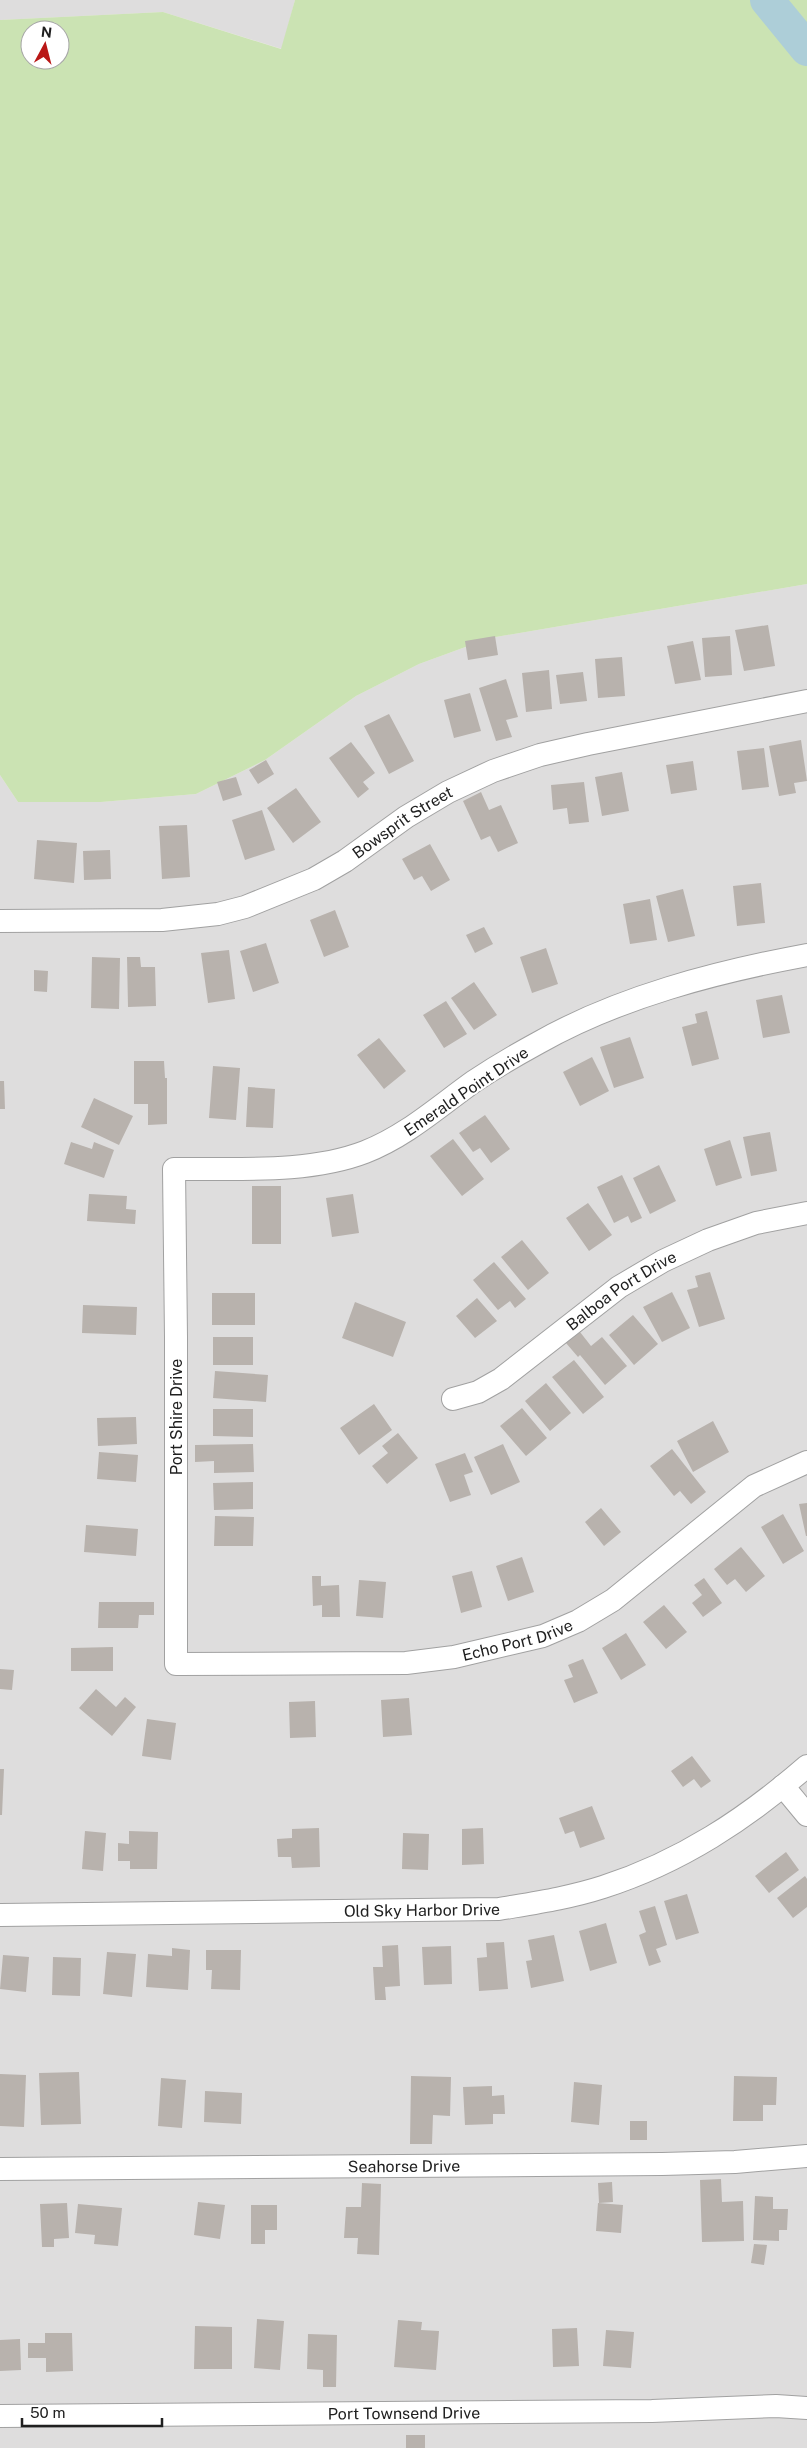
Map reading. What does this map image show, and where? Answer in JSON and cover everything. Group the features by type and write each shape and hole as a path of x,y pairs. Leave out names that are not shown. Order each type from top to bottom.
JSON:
{"street":[{"name":"Bowsprit Street","path":"0,921 162,920 218,914 246,907 314,879 345,861 406,817 448,792 493,771 540,755 588,744 807,701"},
{"name":"Emerald Point Drive","path":"174,1169 296,1166 335,1160 365,1152 407,1131 474,1081 540,1042 609,1010 682,985 756,965 807,955"},
{"name":"Port Shire Drive","path":"174,1169 176,1664"},
{"name":"Balboa Port Drive","path":"453,1399 478,1392 501,1379 619,1287 663,1261 708,1240 756,1224 807,1213"},
{"name":"Echo Port Drive","path":"176,1664 406,1663 462,1656 543,1636 578,1621 613,1600 754,1486 807,1462"},
{"name":"Old Sky Harbor Drive","path":"0,1915 499,1909 552,1901 603,1888 660,1865 700,1845 738,1822 807,1766"},
{"path":"783,1786 807,1815"},
{"name":"Seahorse Drive","path":"0,2169 662,2164 735,2162 807,2156"},
{"name":"Port Townsend Drive","path":"0,2416 642,2411 776,2406 807,2408"}],"shaded area":[{"path":"0,0 295,0 282,49 163,12 0,20"},
{"path":"807,584 807,2448 0,2448 0,775 18,802 101,802 196,794 265,760 356,696 419,664 490,638"}],"green space":[{"path":"295,0 807,0 807,584 490,638 419,664 356,696 265,760 196,794 101,802 18,802 0,775 0,20 163,12 281,49"}],"building":[{"path":"768,625 775,666 744,671 735,630"},
{"path":"495,636 498,655 468,660 465,641"},
{"path":"730,636 732,675 705,677 702,638"},
{"path":"693,641 701,680 675,684 667,646"},
{"path":"622,657 625,696 598,698 595,659"},
{"path":"549,670 552,709 526,712 522,673"},
{"path":"583,672 587,701 560,704 556,675"},
{"path":"506,679 518,717 506,720 512,737 496,741 479,688"},
{"path":"470,693 481,731 454,738 444,700"},
{"path":"389,714 414,761 389,774 364,726"},
{"path":"801,740 807,781 794,783 796,793 779,796 769,746"},
{"path":"351,742 375,773 363,782 369,789 358,798 329,758"},
{"path":"764,748 769,787 742,790 737,751"},
{"path":"266,760 274,774 258,784 249,770"},
{"path":"693,761 697,790 671,794 666,765"},
{"path":"622,772 629,811 602,816 595,777"},
{"path":"236,777 242,795 223,801 217,782"},
{"path":"584,782 589,822 569,824 567,808 553,810 551,785"},
{"path":"296,788 321,822 293,843 267,808"},
{"path":"481,792 489,810 501,805 518,843 498,852 490,836 481,840 463,801"},
{"path":"262,810 275,850 245,860 232,820"},
{"path":"187,825 190,877 162,879 159,826"},
{"path":"37,840 77,843 74,883 34,879"},
{"path":"430,844 450,880 431,891 422,876 414,880 402,859"},
{"path":"110,850 111,879 84,880 83,851"},
{"path":"761,883 765,923 737,926 733,886"},
{"path":"683,889 695,936 668,942 656,896"},
{"path":"650,899 657,940 630,944 623,904"},
{"path":"335,910 349,947 324,957 310,920"},
{"path":"484,927 493,944 475,953 466,935"},
{"path":"266,943 279,983 253,992 240,951"},
{"path":"546,948 558,984 532,993 520,957"},
{"path":"229,950 235,999 208,1003 201,953"},
{"path":"92,957 120,958 119,1009 91,1008"},
{"path":"127,957 140,957 141,967 155,967 156,1006 128,1007"},
{"path":"34,970 48,971 47,992 34,991"},
{"path":"474,982 497,1015 474,1030 451,998"},
{"path":"782,995 790,1033 763,1038 756,1000"},
{"path":"446,1001 467,1034 444,1048 423,1015"},
{"path":"707,1011 719,1059 692,1066 682,1027 697,1023 695,1014"},
{"path":"630,1037 644,1078 614,1088 600,1047"},
{"path":"379,1038 406,1071 384,1089 357,1055"},
{"path":"592,1057 609,1091 580,1106 563,1072"},
{"path":"134,1061 164,1061 165,1078 167,1078 167,1124 148,1125 148,1104 134,1104"},
{"path":"213,1066 240,1068 236,1120 209,1118"},
{"path":"0,1081 4,1081 5,1109 0,1109"},
{"path":"248,1087 275,1089 273,1128 246,1127"},
{"path":"94,1098 133,1116 119,1145 81,1127"},
{"path":"485,1115 510,1149 491,1163 480,1148 473,1152 459,1133"},
{"path":"770,1132 777,1171 751,1176 743,1137"},
{"path":"453,1139 484,1179 462,1196 430,1156"},
{"path":"730,1140 742,1178 716,1186 704,1149"},
{"path":"71,1142 92,1149 94,1142 114,1150 104,1178 64,1164"},
{"path":"659,1165 676,1201 650,1214 633,1178"},
{"path":"622,1175 642,1218 631,1223 628,1216 614,1223 597,1187"},
{"path":"252,1186 281,1186 281,1244 252,1244"},
{"path":"89,1194 127,1196 126,1209 136,1210 135,1224 87,1221"},
{"path":"353,1194 359,1233 332,1237 326,1198"},
{"path":"588,1203 612,1235 589,1251 566,1218"},
{"path":"522,1240 549,1273 528,1290 501,1257"},
{"path":"494,1262 526,1299 515,1308 510,1301 498,1310 473,1280"},
{"path":"710,1272 725,1319 699,1327 687,1290 698,1287 695,1276"},
{"path":"672,1292 690,1328 662,1342 643,1307"},
{"path":"212,1293 255,1293 255,1325 212,1325"},
{"path":"477,1298 497,1321 475,1338 456,1316"},
{"path":"355,1302 406,1322 393,1357 342,1338"},
{"path":"83,1305 137,1307 136,1335 82,1333"},
{"path":"633,1315 658,1344 634,1365 609,1335"},
{"path":"580,1332 591,1346 602,1337 627,1366 605,1385 580,1355 578,1357 566,1343"},
{"path":"213,1337 253,1337 253,1365 213,1365"},
{"path":"574,1360 604,1397 583,1414 552,1377"},
{"path":"215,1371 268,1375 266,1402 213,1398"},
{"path":"546,1383 571,1413 550,1431 525,1401"},
{"path":"374,1404 392,1430 359,1455 340,1428"},
{"path":"522,1408 547,1438 526,1456 500,1426"},
{"path":"213,1409 253,1409 253,1437 213,1436"},
{"path":"136,1417 137,1444 98,1446 97,1418"},
{"path":"713,1421 729,1452 693,1472 677,1441"},
{"path":"398,1433 418,1458 387,1484 372,1466 388,1453 382,1446"},
{"path":"253,1444 254,1472 214,1473 214,1461 195,1462 195,1445"},
{"path":"503,1444 520,1482 491,1495 474,1457"},
{"path":"672,1449 706,1492 691,1504 680,1491 674,1496 650,1466"},
{"path":"99,1452 138,1455 136,1482 97,1479"},
{"path":"465,1453 473,1472 464,1475 471,1495 450,1502 435,1464"},
{"path":"253,1482 253,1509 214,1510 213,1483"},
{"path":"807,1503 807,1536 806,1536 799,1504"},
{"path":"601,1508 621,1532 604,1546 585,1522"},
{"path":"783,1514 804,1551 783,1564 761,1527"},
{"path":"215,1516 254,1517 253,1546 214,1546"},
{"path":"86,1525 138,1529 136,1556 84,1552"},
{"path":"741,1547 765,1576 746,1592 735,1579 727,1585 714,1569"},
{"path":"522,1557 534,1592 508,1601 496,1566"},
{"path":"472,1571 482,1607 461,1613 452,1576"},
{"path":"312,1576 321,1576 321,1586 339,1585 340,1617 322,1617 322,1605 313,1606"},
{"path":"704,1578 722,1603 703,1617 692,1603 702,1595 694,1585"},
{"path":"359,1580 386,1582 383,1618 356,1616"},
{"path":"99,1602 154,1602 154,1615 139,1615 138,1628 98,1628"},
{"path":"664,1605 687,1632 666,1649 643,1622"},
{"path":"626,1633 646,1665 621,1680 602,1648"},
{"path":"113,1647 113,1671 71,1671 71,1648"},
{"path":"583,1659 598,1693 574,1703 564,1680 573,1677 568,1665"},
{"path":"0,1669 14,1670 12,1690 0,1689"},
{"path":"96,1689 116,1707 125,1697 136,1707 112,1736 79,1708"},
{"path":"409,1698 412,1735 383,1737 381,1700"},
{"path":"315,1701 316,1737 290,1738 289,1702"},
{"path":"147,1719 176,1723 171,1760 142,1756"},
{"path":"692,1756 711,1781 701,1788 694,1779 683,1787 671,1771"},
{"path":"0,1769 4,1769 2,1815 0,1815"},
{"path":"592,1806 605,1839 580,1848 574,1831 565,1834 559,1818"},
{"path":"319,1828 320,1867 292,1868 291,1857 278,1857 277,1839 292,1838 292,1829"},
{"path":"483,1828 484,1864 462,1865 462,1829"},
{"path":"85,1831 106,1833 103,1871 82,1869"},
{"path":"129,1831 158,1832 157,1869 130,1869 130,1861 118,1861 118,1843 129,1844"},
{"path":"403,1833 429,1834 428,1870 402,1869"},
{"path":"786,1852 799,1870 769,1893 755,1876"},
{"path":"805,1876 807,1879 807,1907 793,1918 777,1898"},
{"path":"687,1894 699,1933 676,1940 664,1901"},
{"path":"655,1906 667,1945 656,1949 661,1962 649,1966 639,1935 646,1932 639,1911"},
{"path":"606,1923 617,1963 590,1971 579,1931"},
{"path":"554,1935 564,1981 531,1988 526,1961 532,1960 528,1940"},
{"path":"504,1942 508,1989 479,1991 477,1958 487,1957 486,1943"},
{"path":"398,1945 400,1986 385,1987 386,2000 375,2000 373,1967 383,1967 382,1946"},
{"path":"451,1946 452,1984 424,1985 422,1947"},
{"path":"172,1948 190,1950 188,1990 146,1987 148,1954 172,1956"},
{"path":"206,1950 241,1950 240,1990 211,1989 212,1970 206,1970"},
{"path":"107,1952 136,1954 132,1997 103,1994"},
{"path":"3,1955 29,1957 26,1992 0,1989"},
{"path":"53,1957 81,1958 80,1996 52,1995"},
{"path":"79,2072 81,2124 41,2125 39,2073"},
{"path":"0,2074 26,2075 24,2127 0,2126"},
{"path":"411,2076 451,2077 450,2116 433,2115 432,2144 410,2144"},
{"path":"734,2076 777,2077 776,2105 763,2105 763,2121 733,2121"},
{"path":"161,2078 186,2080 182,2128 158,2126"},
{"path":"574,2082 602,2085 599,2125 571,2122"},
{"path":"492,2086 492,2096 504,2095 505,2114 493,2114 493,2124 465,2125 463,2087"},
{"path":"205,2091 242,2093 241,2124 204,2122"},
{"path":"630,2121 647,2121 647,2140 630,2140"},
{"path":"721,2179 722,2202 743,2201 744,2241 702,2242 700,2180"},
{"path":"612,2182 613,2202 599,2203 598,2183"},
{"path":"362,2183 381,2184 379,2255 357,2254 358,2238 344,2238 346,2207 361,2207"},
{"path":"755,2196 773,2197 773,2209 788,2209 787,2230 779,2230 779,2241 753,2240"},
{"path":"198,2202 225,2205 220,2239 194,2235"},
{"path":"67,2203 69,2238 54,2239 54,2247 42,2247 40,2204"},
{"path":"598,2203 623,2205 621,2233 596,2231"},
{"path":"78,2204 122,2208 118,2246 94,2244 95,2235 75,2233"},
{"path":"251,2205 277,2205 277,2230 265,2230 265,2244 251,2244"},
{"path":"754,2244 767,2245 764,2265 751,2263"},
{"path":"257,2319 284,2321 280,2370 254,2368"},
{"path":"398,2320 422,2322 421,2330 439,2331 436,2370 394,2367"},
{"path":"195,2326 232,2327 232,2369 194,2369"},
{"path":"577,2328 579,2366 553,2367 552,2329"},
{"path":"606,2330 634,2332 631,2368 603,2366"},
{"path":"45,2333 72,2333 73,2371 46,2372 46,2358 28,2358 28,2343 45,2343"},
{"path":"308,2334 337,2335 336,2387 323,2387 323,2370 307,2369"},
{"path":"20,2339 21,2370 0,2371 0,2340"},
{"path":"406,2435 425,2435 425,2448 406,2448"}],"waterway":[{"path":"767,0 807,49"}]}
